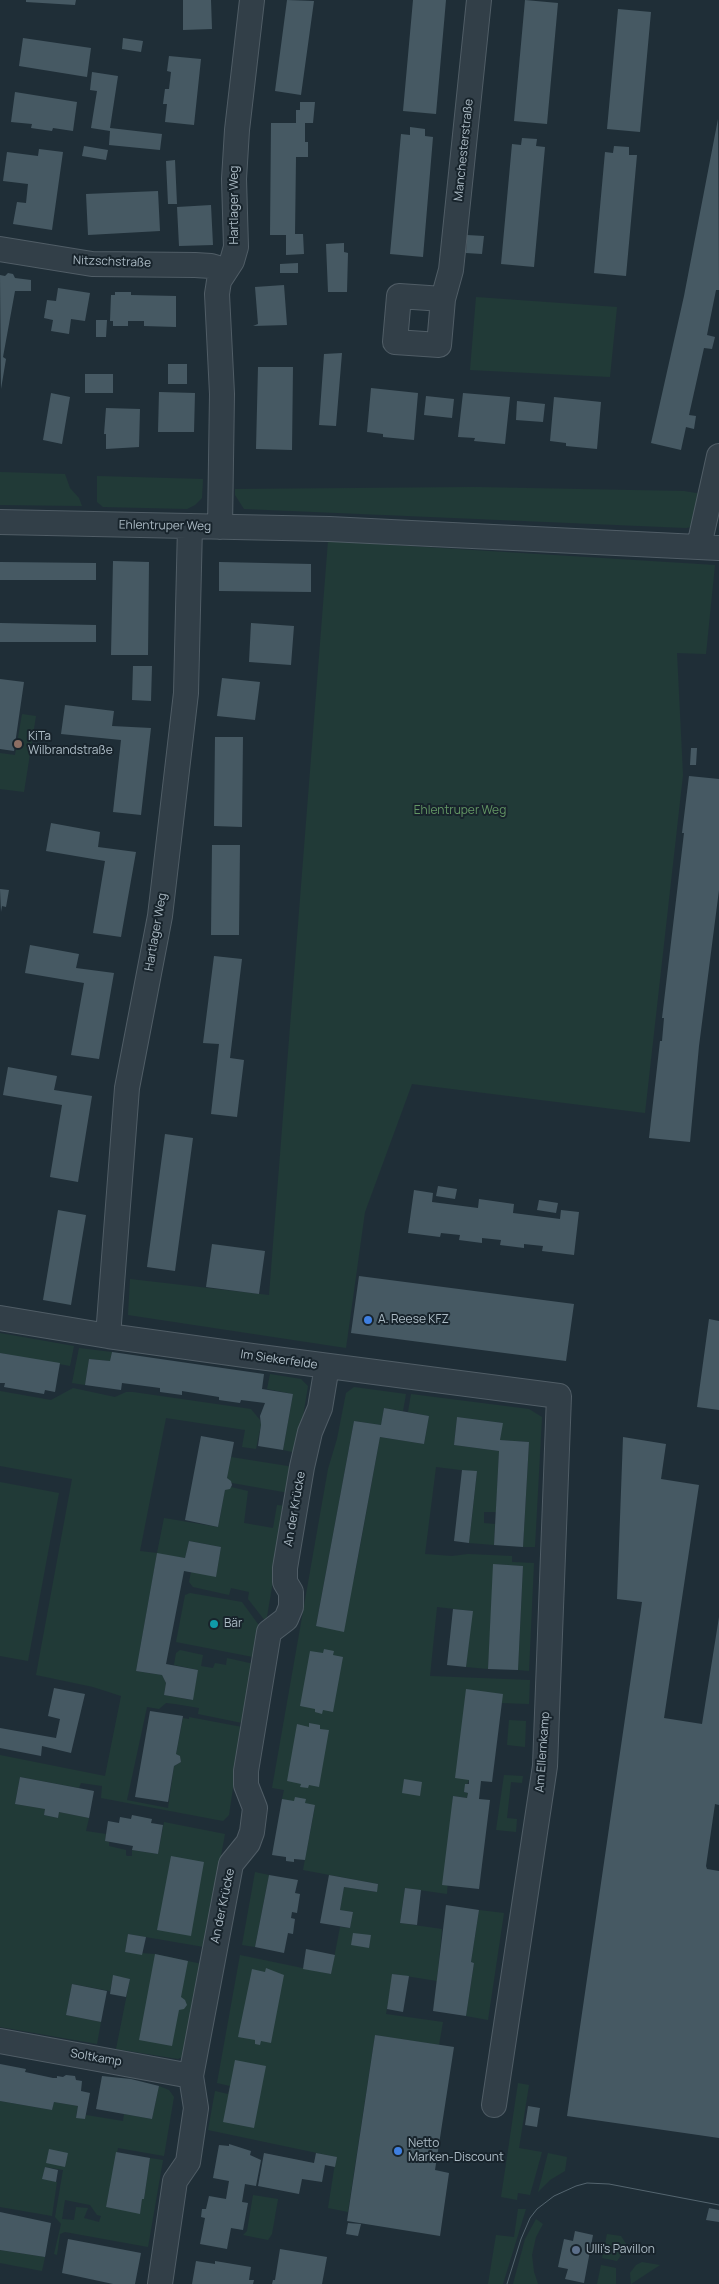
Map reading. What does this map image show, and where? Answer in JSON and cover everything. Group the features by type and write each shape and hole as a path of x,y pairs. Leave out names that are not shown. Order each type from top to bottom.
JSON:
{"street":[{"name":"Hartlager Weg","path":"220,527 222,394 217,294 219,281 232,261 236,247 234,179 237,130 252,0"},
{"name":"Manchesterstraße","path":"443,298 451,270 479,0"},
{"name":"Nitzschstraße","path":"0,249 92,264 195,265 211,266 225,270"},
{"path":"709,547 719,456"},
{"name":"Ehlentruper Weg","path":"0,522 329,529 709,547"},
{"name":"Hartlager Weg","path":"108,1336 126,1088 160,916 186,693 190,526"},
{"name":"Im Siekerfelde","path":"0,1318 108,1336 559,1396"},
{"name":"An der Krücke","path":"160,2284 175,2181 188,2162 196,2108 191,2076 231,1864 248,1843 252,1832 256,1808 246,1785 246,1771 270,1632 286,1619 291,1607 291,1592 285,1582 285,1568 302,1467 310,1432 320,1408 327,1366"},
{"name":"Am Ellernkamp","path":"494,2105 544,1766 559,1396"},
{"name":"Soltkamp","path":"0,2041 191,2076"}],"green space":[{"path":"476,297 617,307 610,377 470,370"},
{"path":"0,472 65,474 70,488 79,498 82,506 0,505"},
{"path":"97,476 203,479 202,498 195,505 187,509 103,507 97,502"},
{"path":"475,487 684,491 702,494 692,527 686,528 244,509 235,495 235,489"},
{"path":"328,541 715,565 706,654 677,653 683,775 645,1113 412,1084 365,1212 346,1348 128,1315 130,1279 269,1295"},
{"path":"22,714 36,716 24,792 0,789 0,753 15,755"},
{"path":"0,1333 74,1346 70,1366 0,1353"},
{"path":"79,1348 112,1352 110,1361 89,1359 85,1385 72,1383"},
{"path":"270,1374 301,1379 308,1386 297,1453 283,1450 293,1394 267,1389"},
{"path":"354,1387 406,1394 403,1411 384,1408 381,1425 354,1421 316,1626 354,1579 380,1437 424,1444 429,1416 408,1412 411,1394 529,1409 542,1417 535,1547 523,1547 529,1442 500,1440 502,1423 457,1417 454,1445 499,1451 496,1512 484,1512 484,1523 495,1524 494,1545 469,1543 477,1472 436,1467 425,1554 512,1556 512,1562 534,1563 529,1671 518,1670 523,1566 494,1564 488,1669 466,1667 472,1611 437,1607 430,1676 530,1680 529,1704 501,1703 502,1694 466,1690 469,1780 464,1792 468,1793 467,1798 453,1796 447,1894 405,1888 400,1923 442,1929 437,1981 393,1974 386,2014 443,2022 439,2045 375,2035 348,2212 328,2208 336,2157 208,2130 215,2091 228,2094 230,2086 217,2083 240,1955 331,1974 340,1927 350,1928 353,1912 340,1910 344,1887 376,1892 378,1884 303,1870 315,1806 282,1799 284,1790 272,1788 328,1469 337,1439 346,1393"},
{"path":"73,1388 115,1397 126,1392 133,1392 251,1409 260,1420 261,1425 256,1449 242,1447 245,1430 166,1418 140,1551 157,1553 164,1518 218,1527 225,1490 231,1487 248,1491 244,1523 273,1528 277,1505 286,1506 266,1622 248,1599 249,1592 231,1588 229,1595 193,1587 189,1582 191,1572 216,1576 221,1547 189,1541 185,1558 157,1554 136,1671 162,1675 166,1683 164,1695 192,1700 198,1670 174,1665 176,1653 180,1650 203,1655 201,1666 213,1668 215,1663 226,1665 227,1658 254,1664 242,1723 198,1714 199,1708 166,1703 159,1709 147,1707 127,1800 168,1808 174,1766 181,1762 180,1756 176,1754 183,1718 189,1719 189,1717 242,1727 229,1815 223,1821 101,1798 102,1786 81,1783 79,1788 20,1777 15,1804 45,1809 44,1815 58,1818 59,1812 89,1818 86,1831 106,1834 105,1841 109,1842 109,1846 126,1850 127,1856 132,1856 132,1850 158,1854 164,1822 225,1834 204,1947 128,1934 125,1952 155,1954 202,1964 184,2056 178,2059 116,2049 130,1979 120,1977 113,1976 110,1991 72,1984 66,2015 101,2022 97,2044 0,2027 0,1755 105,1776 121,1696 93,1687 36,1675 72,1479 0,1466 0,1391 51,1400"},
{"path":"231,1457 294,1467 289,1493 232,1483 227,1478"},
{"path":"0,1482 59,1493 28,1661 0,1656"},
{"path":"190,1593 242,1602 263,1631 258,1658 176,1642 185,1595"},
{"path":"509,1720 526,1721 525,1747 507,1745"},
{"path":"504,1775 523,1776 522,1783 511,1782 507,1818 517,1819 516,1832 496,1830"},
{"path":"255,1872 269,1875 255,1947 242,1945"},
{"path":"479,1910 504,1913 488,2020 466,2016 474,1963 471,1962"},
{"path":"518,2083 529,2085 519,2148 542,2152 530,2195 518,2193 517,2200 501,2197"},
{"path":"159,2086 169,2090 174,2097 164,2156 118,2148 106,2207 140,2213 150,2158 163,2160 148,2247 65,2232 60,2234 57,2255 54,2254 61,2224 55,2217 63,2170 45,2167 43,2179 57,2182 52,2216 0,2207 0,2101 52,2110 54,2102 78,2106 76,2117 85,2119 86,2115 123,2121 124,2114 152,2119","holes":["65,2200 90,2205 97,2215 101,2216 99,2222 84,2218 88,2208 76,2207 74,2220 62,2219"]},
{"path":"548,2153 567,2157 565,2171 550,2180 538,2192"},
{"path":"253,2195 278,2199 272,2234 268,2240 243,2235 247,2231"},
{"path":"518,2209 526,2209 503,2284 488,2284 496,2235 514,2237"},
{"path":"536,2219 543,2224 536,2237 532,2255 538,2284 513,2284 525,2239"},
{"path":"607,2234 621,2236 629,2248 617,2261 602,2258"},
{"path":"0,2250 45,2257 42,2271 0,2263"},
{"path":"642,2262 660,2265 631,2284 630,2273 636,2265"},
{"path":"601,2265 616,2268 616,2284 597,2284"}],"building":[{"path":"26,0 76,0 75,5 26,2"},
{"path":"183,0 211,0 212,29 183,30"},
{"path":"287,0 314,1 301,95 275,91"},
{"path":"413,0 446,0 436,114 403,111"},
{"path":"525,0 558,3 547,124 514,121"},
{"path":"618,9 651,12 640,132 607,129"},
{"path":"23,38 91,48 87,77 19,66"},
{"path":"123,38 143,41 141,52 122,49"},
{"path":"169,56 201,59 194,125 165,122 167,104 163,104 165,89 169,89 171,72 167,71"},
{"path":"92,72 118,76 110,128 162,134 160,150 109,145 110,131 91,128 97,91 90,90"},
{"path":"15,92 77,102 73,131 53,128 52,131 31,128 32,124 11,122"},
{"path":"300,102 315,102 313,123 305,123 305,142 308,142 308,157 296,157 295,234 303,234 304,254 286,255 286,235 270,235 271,123 296,123 296,110 300,110"},
{"path":"718,119 719,290 716,290 707,335 715,337 712,349 704,348 689,415 696,416 694,429 686,427 681,450 651,443 684,296"},
{"path":"410,127 425,129 425,136 433,137 423,257 390,254 401,134 410,135"},
{"path":"522,138 537,139 536,146 545,147 534,267 501,264 512,144 521,145"},
{"path":"84,146 108,150 106,160 82,156"},
{"path":"614,146 629,147 629,155 637,155 626,276 594,273 605,152 613,153"},
{"path":"39,149 63,152 52,230 13,224 17,202 26,203 28,184 3,181 7,152 38,156"},
{"path":"175,160 177,204 168,204 166,161"},
{"path":"158,191 160,231 88,235 86,194"},
{"path":"211,205 213,245 179,246 177,207"},
{"path":"467,235 484,236 482,254 466,253"},
{"path":"344,243 344,252 348,253 347,292 328,292 326,244"},
{"path":"298,263 298,273 280,273 280,264"},
{"path":"8,273 13,274 15,278 31,280 31,291 15,291 3,357 6,359 1,389 0,275 5,276"},
{"path":"284,285 287,325 253,326 258,324 255,287"},
{"path":"58,288 90,293 85,321 71,319 69,334 51,331 53,320 44,318 47,300 56,301"},
{"path":"115,292 131,292 131,295 176,296 176,327 144,326 144,321 128,321 128,326 113,326 113,321 110,321 111,295 115,295"},
{"path":"96,320 107,320 106,337 96,337"},
{"path":"342,353 336,426 319,425 324,354"},
{"path":"168,364 187,364 187,384 168,384"},
{"path":"258,367 293,367 292,450 256,449"},
{"path":"85,374 113,374 113,393 85,393"},
{"path":"371,388 418,393 414,440 383,437 383,434 367,432"},
{"path":"159,392 195,393 194,432 158,432"},
{"path":"51,393 70,397 62,444 43,440"},
{"path":"463,393 510,397 505,444 474,441 475,438 458,437"},
{"path":"426,396 454,399 452,418 424,415"},
{"path":"554,397 601,402 597,449 566,446 566,443 550,441"},
{"path":"517,401 545,404 543,422 516,420"},
{"path":"106,408 140,409 139,447 106,449 106,434 104,434"},
{"path":"113,561 149,562 148,655 111,655"},
{"path":"0,562 96,563 96,580 0,580"},
{"path":"219,562 311,564 311,592 219,591"},
{"path":"0,623 96,625 96,642 0,642"},
{"path":"251,623 294,626 291,665 249,662"},
{"path":"133,666 152,666 151,701 132,700"},
{"path":"222,678 260,682 255,720 217,716"},
{"path":"0,679 24,682 14,751 0,749"},
{"path":"65,705 114,711 112,726 151,728 141,815 113,812 121,740 61,734"},
{"path":"215,737 243,737 242,827 214,826"},
{"path":"691,748 697,748 696,765 690,765"},
{"path":"689,776 719,779 719,890 699,1046 690,1142 649,1138 660,1041 662,1041 664,1018 662,1018"},
{"path":"51,823 100,832 98,847 136,852 121,937 93,933 105,861 46,851"},
{"path":"212,845 240,845 239,935 211,935"},
{"path":"0,889 9,890 6,907 2,906 1,912"},
{"path":"30,945 79,954 76,968 114,973 99,1059 71,1055 84,983 25,973"},
{"path":"214,956 242,959 230,1058 244,1060 237,1117 211,1114 219,1044 203,1043"},
{"path":"8,1067 57,1076 54,1090 92,1096 78,1182 50,1177 62,1105 3,1095"},
{"path":"165,1134 193,1138 175,1271 147,1267"},
{"path":"438,1186 457,1189 455,1199 436,1196"},
{"path":"414,1190 433,1193 432,1202 478,1208 479,1199 514,1204 513,1213 560,1219 561,1210 579,1212 574,1255 542,1251 543,1246 524,1244 524,1248 500,1245 501,1240 482,1238 482,1243 459,1240 460,1235 441,1233 440,1237 408,1233"},
{"path":"539,1200 558,1203 556,1213 537,1210"},
{"path":"58,1210 86,1215 71,1305 43,1300"},
{"path":"212,1244 265,1251 259,1294 206,1287"},
{"path":"359,1276 574,1304 566,1361 351,1333"},
{"path":"709,1319 719,1321 719,1410 697,1407"},
{"path":"112,1352 264,1374 262,1389 293,1394 283,1450 258,1446 261,1425 260,1416 265,1403 241,1400 240,1403 219,1400 219,1397 182,1391 182,1395 160,1392 160,1388 122,1383 121,1390 85,1385 89,1359 110,1361"},
{"path":"0,1353 60,1363 55,1392 45,1390 44,1394 4,1387 5,1383 0,1383"},
{"path":"384,1408 429,1416 424,1444 380,1437 344,1632 316,1626 354,1421 381,1425"},
{"path":"457,1417 503,1423 500,1440 529,1442 523,1547 494,1545 499,1451 454,1445"},
{"path":"201,1436 234,1442 227,1478 231,1481 232,1485 230,1489 225,1490 218,1527 185,1520"},
{"path":"623,1437 666,1444 661,1479 699,1485 664,1718 702,1724 719,1617 719,1805 715,1804 706,1866 707,1869 719,1871 719,2138 567,2116 642,1602 617,1599"},
{"path":"462,1470 477,1471 469,1543 454,1541"},
{"path":"189,1541 221,1547 216,1577 184,1571 166,1664 198,1670 193,1700 164,1695 166,1683 162,1675 136,1671 157,1553 185,1558"},
{"path":"493,1564 523,1566 518,1670 488,1669"},
{"path":"453,1609 473,1611 466,1667 447,1665"},
{"path":"324,1649 334,1651 333,1655 343,1657 333,1712 323,1710 322,1714 315,1712 315,1709 300,1706 310,1651 323,1653"},
{"path":"54,1688 85,1694 71,1753 42,1746 41,1756 0,1748 0,1728 56,1738 60,1719 48,1716"},
{"path":"466,1689 503,1694 492,1782 481,1781 479,1799 490,1800 479,1889 442,1885 453,1796 467,1798 468,1793 464,1792 465,1784 469,1784 469,1780 455,1778"},
{"path":"150,1711 183,1716 176,1754 180,1756 181,1762 174,1766 168,1802 135,1797"},
{"path":"309,1723 320,1725 320,1729 329,1730 319,1787 309,1785 308,1788 300,1787 301,1784 287,1781 297,1724 309,1727"},
{"path":"20,1777 94,1791 89,1818 59,1812 58,1818 44,1815 45,1809 15,1804"},
{"path":"404,1779 422,1782 420,1796 402,1793"},
{"path":"295,1797 306,1799 305,1803 315,1805 305,1860 294,1859 294,1862 286,1861 286,1857 272,1855 282,1799 294,1801"},
{"path":"132,1815 152,1819 151,1823 163,1825 158,1854 132,1850 133,1846 105,1841 108,1821 119,1823 120,1817 131,1819"},
{"path":"171,1856 204,1862 191,1936 157,1930"},
{"path":"269,1875 298,1880 295,1893 300,1894 297,1913 292,1912 291,1918 295,1919 293,1934 288,1933 284,1953 255,1947"},
{"path":"329,1875 378,1884 377,1892 344,1887 340,1910 353,1912 350,1928 320,1923"},
{"path":"405,1888 421,1890 417,1925 400,1923"},
{"path":"446,1905 479,1910 471,1962 474,1963 466,2016 433,2011"},
{"path":"353,1933 371,1935 369,1948 351,1945"},
{"path":"128,1934 146,1937 142,1955 125,1952"},
{"path":"306,1949 335,1955 331,1974 303,1969"},
{"path":"155,1954 188,1961 181,1997 187,2005 184,2009 179,2010 172,2046 139,2040"},
{"path":"266,1968 284,1975 271,2043 261,2041 260,2045 255,2044 255,2040 238,2037 252,1969 265,1972"},
{"path":"392,1974 409,1976 403,2012 387,2009"},
{"path":"113,1975 130,1979 126,1997 110,1994"},
{"path":"72,1984 107,1991 101,2022 66,2015"},
{"name":"Netto Marken-Discount","path":"375,2035 454,2047 435,2170 449,2173 440,2236 347,2221"},
{"path":"235,2060 266,2066 254,2128 223,2122"},
{"path":"0,2064 26,2069 25,2072 53,2078 66,2075 75,2076 76,2080 82,2081 81,2091 90,2093 85,2119 76,2118 78,2106 54,2102 52,2110 0,2101"},
{"path":"102,2076 131,2079 159,2086 152,2119 96,2109"},
{"path":"528,2106 540,2108 537,2127 525,2125"},
{"path":"229,2144 251,2151 250,2155 261,2160 256,2186 245,2184 242,2202 248,2203 243,2230 231,2228 227,2249 200,2244 205,2218 201,2217 202,2209 206,2209 209,2196 226,2199 229,2181 213,2178 219,2145 229,2146"},
{"path":"49,2149 68,2153 65,2167 46,2163"},
{"path":"116,2152 150,2158 140,2214 106,2207"},
{"path":"264,2153 314,2163 316,2153 337,2157 335,2167 325,2165 322,2182 302,2179 299,2194 258,2186"},
{"path":"45,2167 58,2170 56,2182 42,2179"},
{"path":"709,2208 719,2210 719,2222 706,2220"},
{"path":"0,2212 51,2223 45,2257 0,2250"},
{"path":"348,2223 361,2224 358,2236 346,2234"},
{"name":"Ulli's Pavillon","path":"575,2231 593,2235 584,2283 565,2279 568,2269 558,2267 564,2239 573,2241"},
{"path":"68,2239 141,2253 135,2284 113,2284 62,2273"},
{"path":"280,2249 327,2257 322,2284 272,2284 273,2280 275,2280"},
{"path":"196,2261 215,2264 215,2261 251,2267 249,2280 254,2280 253,2284 192,2284"}],"tram line":[{"path":"507,2284 521,2239 530,2218 537,2209 554,2196 576,2186 587,2183 609,2184 719,2205"}],"place":[{"name":"KiTa Wilbrandstraße","path":"18,744"},
{"name":"A. Reese KFZ","path":"368,1320"},
{"name":"Bär","path":"214,1624"},
{"name":"Netto Marken-Discount","path":"398,2151"},
{"name":"Ulli's Pavillon","path":"576,2250"}]}
